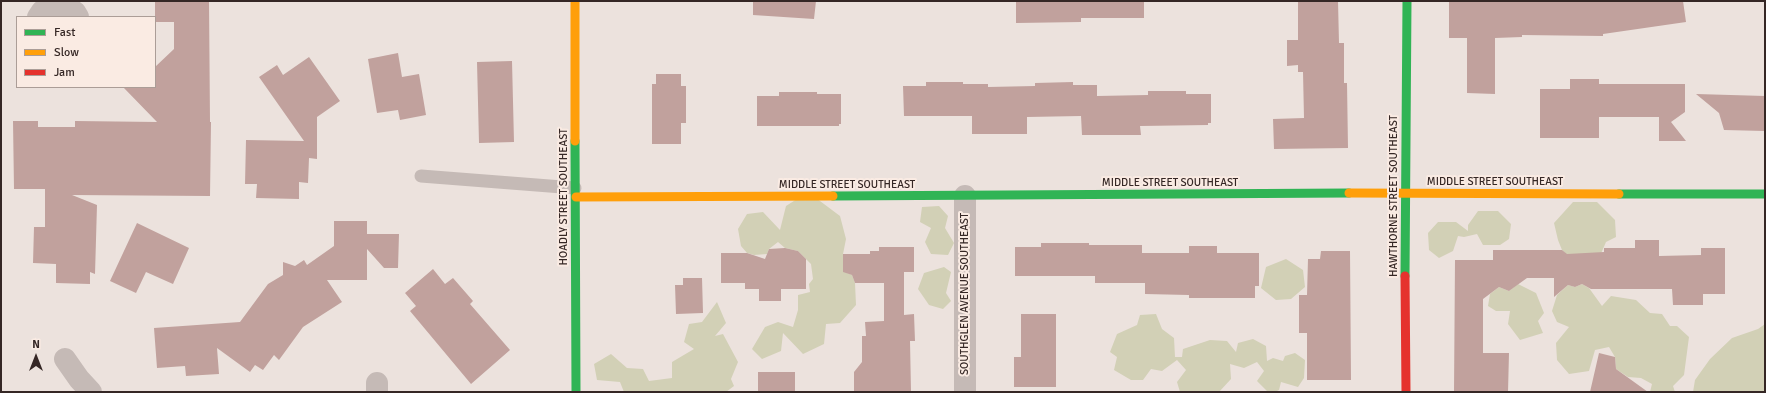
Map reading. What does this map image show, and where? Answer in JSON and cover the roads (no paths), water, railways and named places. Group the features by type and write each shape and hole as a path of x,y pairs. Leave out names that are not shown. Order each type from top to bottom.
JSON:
{"street":[{"name":"HOADLY STREET SOUTHEAST","path":"575,1 576,392"},
{"name":"HAWTHORNE STREET SOUTHEAST","path":"1406,392 1407,1"},
{"path":"39,16 42,11 59,3 75,12 77,16"},
{"name":"MIDDLE STREET SOUTHEAST","path":"576,192 965,196 1406,193 1765,194"},
{"name":"SOUTHGLEN AVENUE SOUTHEAST","path":"965,196 965,392"},
{"path":"65,359 79,379 91,392"}],"lane":[{"path":"421,176 576,192"}]}
